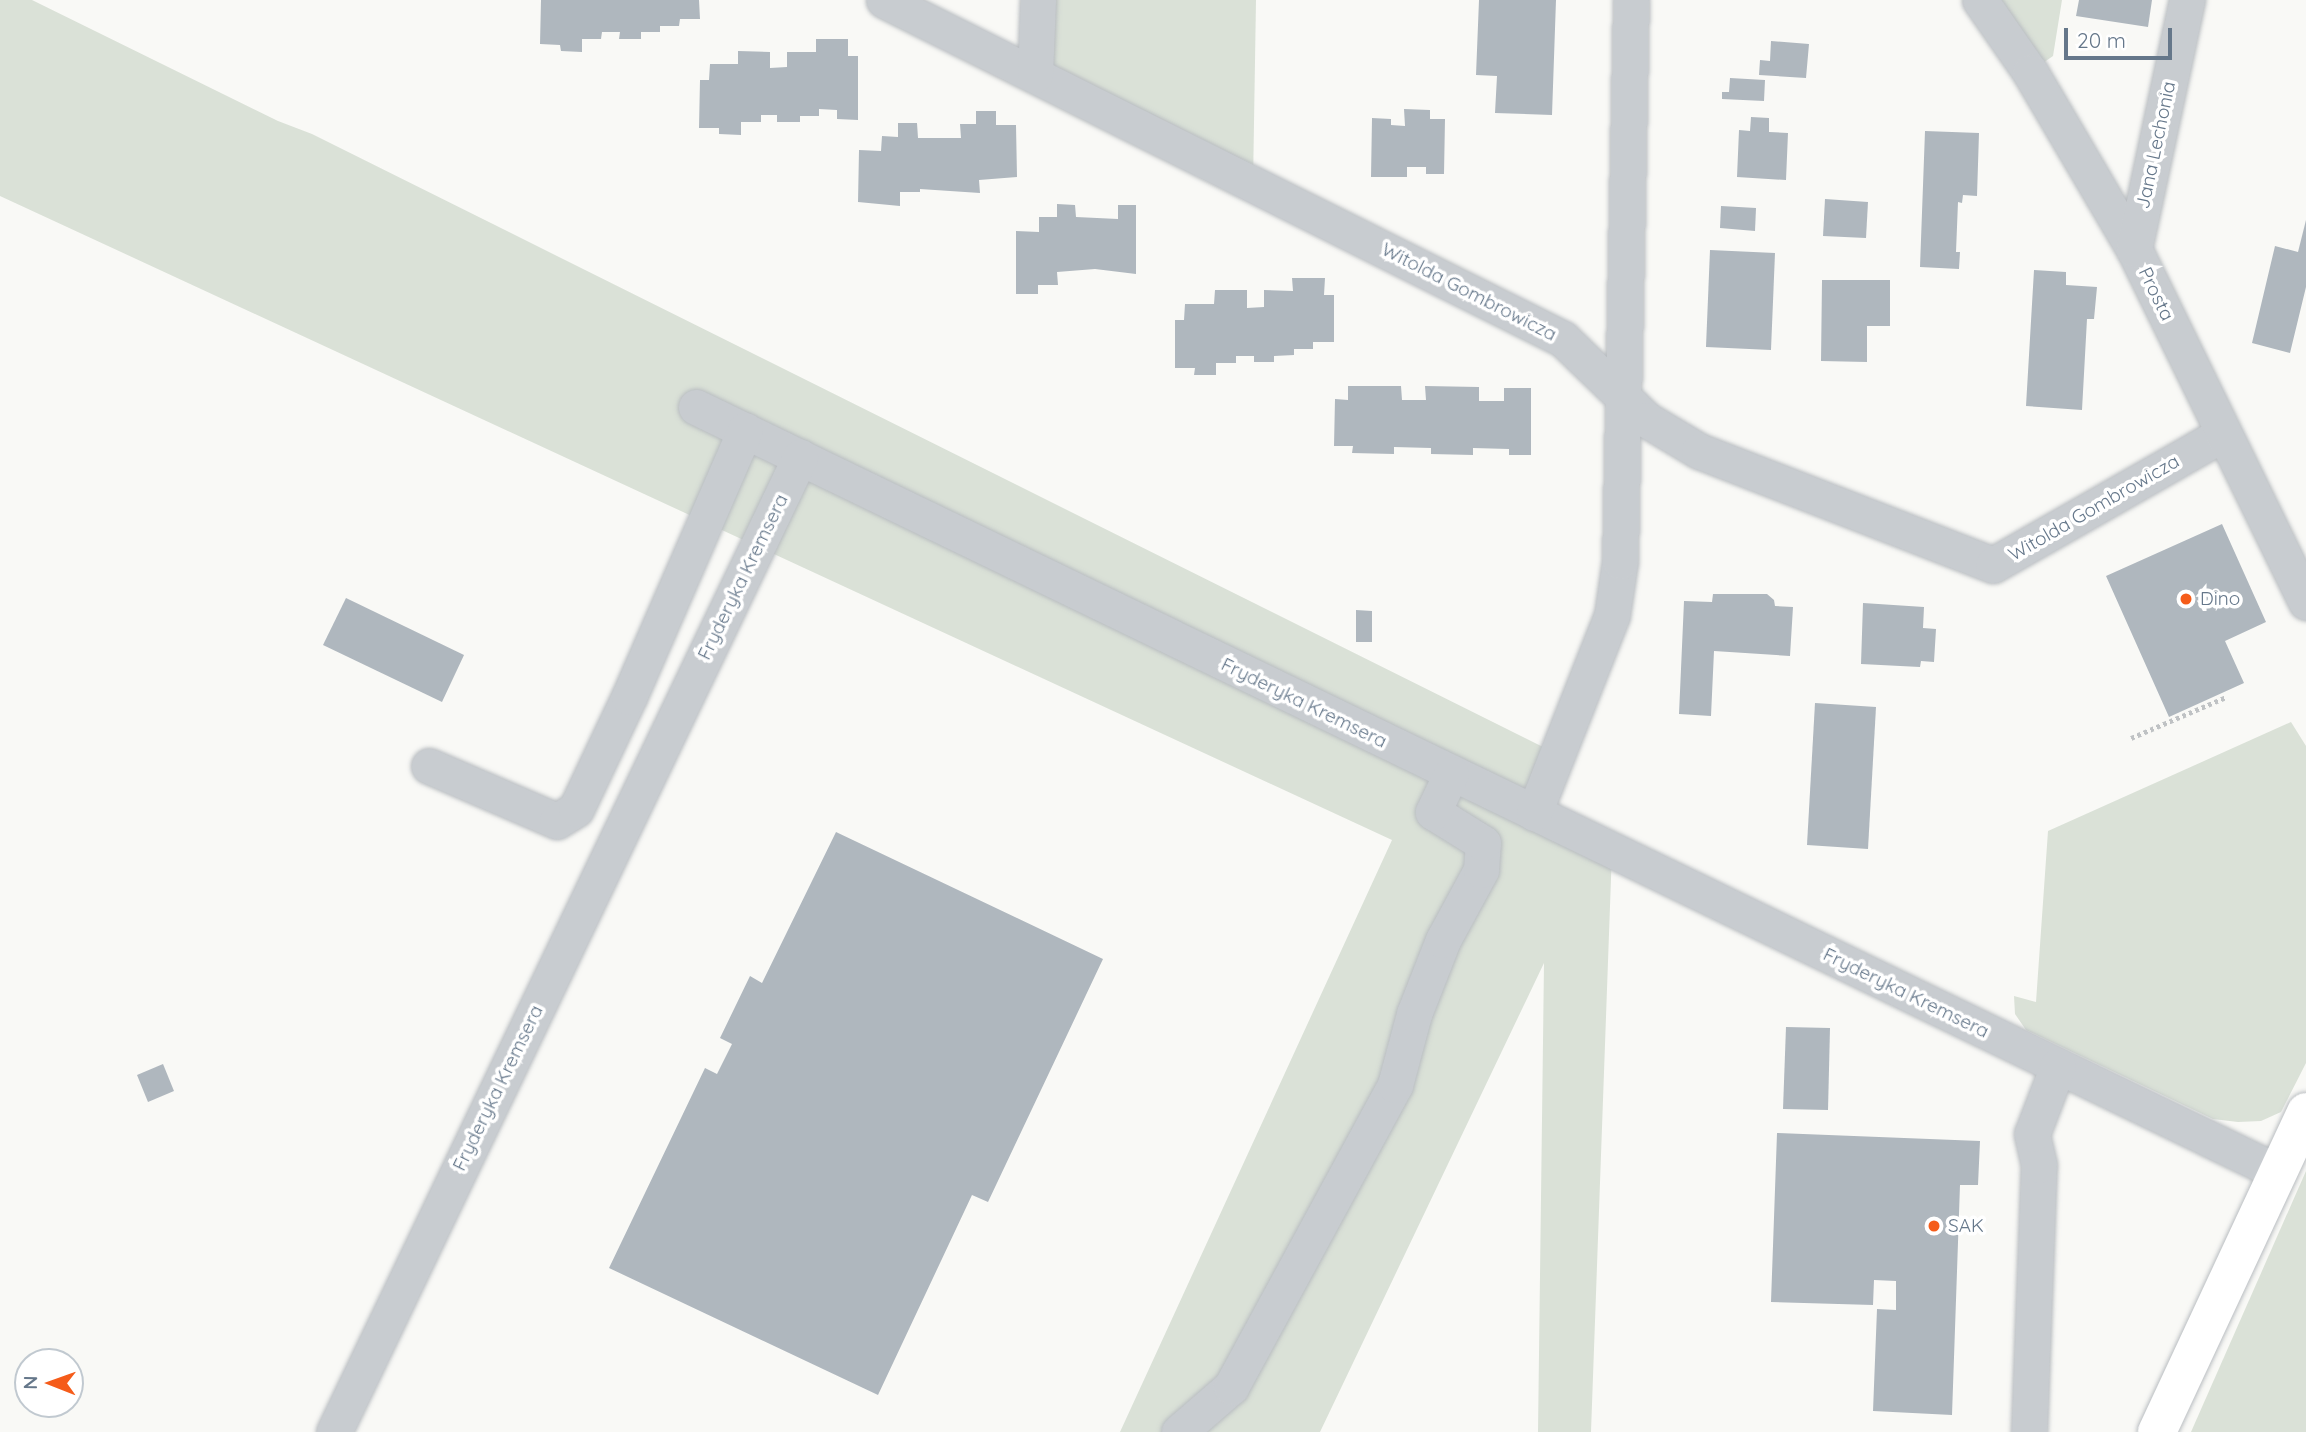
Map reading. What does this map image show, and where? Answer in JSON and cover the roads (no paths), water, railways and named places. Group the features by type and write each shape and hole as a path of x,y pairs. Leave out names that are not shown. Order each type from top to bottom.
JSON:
{"main road":[{"path":"2157,1432 2306,1112"}],"street":[{"name":"Witolda Gombrowicza","path":"884,0 1563,339 1647,420 1699,451 1993,565 2223,434"},
{"path":"1035,75 1038,0"},
{"path":"1534,813 1612,615 1620,561 1631,0"},
{"name":"Prosta","path":"1980,0 2031,72 2134,248 2306,602"},
{"name":"Jana Lechonia","path":"2134,248 2187,0"},
{"path":"696,407 800,457"},
{"path":"429,766 557,821 576,809 629,697 745,430"},
{"name":"Fryderyka Kremsera","path":"334,1432 800,457 2278,1172"},
{"path":"1180,1432 1230,1387 1395,1085 1414,1014 1438,952 1481,870 1483,843 1433,812 1451,774"},
{"path":"2029,1432 2039,1165 2032,1134 2058,1066"}],"place":[{"name":"Dino","path":"2186,599"},
{"name":"SAK","path":"1934,1226"}]}
